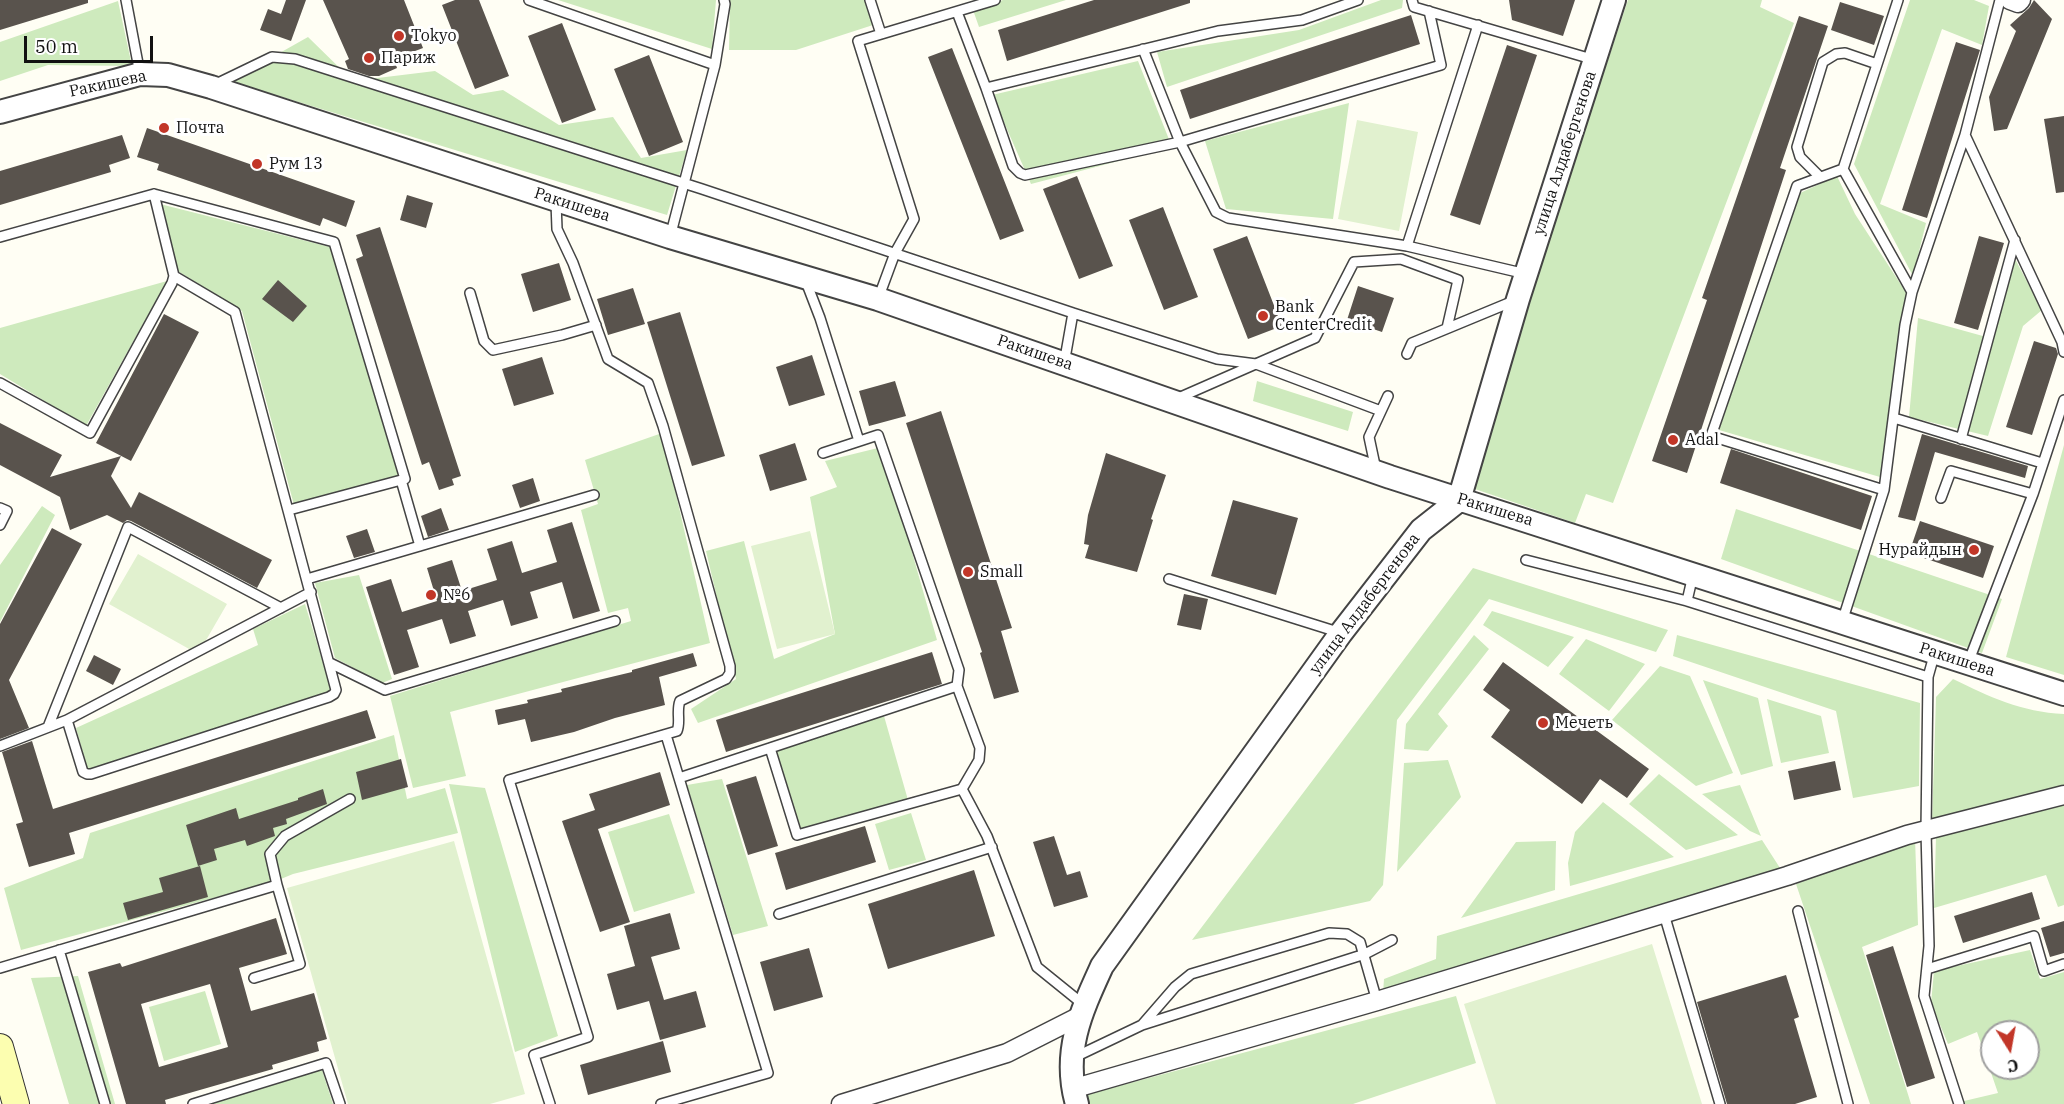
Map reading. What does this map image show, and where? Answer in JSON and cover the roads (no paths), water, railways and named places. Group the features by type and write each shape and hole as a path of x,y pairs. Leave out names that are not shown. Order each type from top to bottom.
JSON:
{"main road":[{"path":"0,1047 4,1073 16,1104"}],"street":[{"name":"улица Алдабергенова","path":"1074,1096 1073,1045 1082,1010 1102,966 1341,633 1421,530 1459,500 1518,299 1614,0"},
{"path":"2010,0 2018,3 2021,0"},
{"name":"Ракишева","path":"0,112 140,74 168,75 211,87 670,237 878,299 1459,500 2064,694"},
{"path":"1074,1096 1787,876 1906,835 2064,795"},
{"path":"841,1104 1007,1053 1082,1010"}],"lane":[{"path":"126,0 140,74"},
{"path":"529,0 715,65"},
{"path":"670,237 715,65 724,0"},
{"path":"871,0 881,34"},
{"path":"878,299 895,253 914,219 858,41 995,0"},
{"path":"986,88 1218,31 1302,20 1358,0"},
{"path":"1412,0 1414,7 1595,60"},
{"path":"1898,0 1843,169 1912,292"},
{"path":"1842,622 1884,490 1905,325 1912,292 1965,135 2000,0"},
{"path":"957,12 1013,166 1025,175 1180,142 1441,65 1428,11"},
{"path":"1407,246 1478,25"},
{"path":"1143,49 1180,142 1216,212 1228,218 1407,246 1526,274"},
{"path":"1820,177 1800,157 1797,147 1823,62 1836,54 1845,53 1877,64"},
{"path":"211,87 272,57 295,60 685,183 1217,359 1256,364 1381,411"},
{"path":"1965,135 2062,342 2064,352"},
{"path":"1843,169 1797,186 1711,436 1884,490"},
{"path":"0,383 90,433 174,276 154,194"},
{"path":"0,237 154,194 334,242 405,479 289,510"},
{"path":"550,1104 534,1055 588,1037 509,780 677,731 680,701 726,679 730,673 730,666 663,426 648,383 608,359 573,263 557,229 555,199"},
{"path":"1961,439 2015,240"},
{"path":"1173,401 1316,338 1354,262 1401,260 1458,280 1447,328"},
{"path":"67,720 83,772 91,774 329,698 336,690 235,312 174,276"},
{"path":"804,277 820,318 859,441"},
{"path":"470,293 484,341 493,350 596,325"},
{"path":"1407,354 1412,342 1518,299"},
{"path":"1064,363 1073,313"},
{"path":"1377,471 1369,437 1388,396"},
{"path":"1968,663 2033,494 2042,463 2063,410 2064,400"},
{"path":"1894,418 2042,463"},
{"path":"770,748 797,835 962,789 979,760 980,748 957,686 959,670 878,435 823,453"},
{"path":"1941,498 1951,471 2033,494"},
{"path":"401,480 420,546"},
{"path":"308,579 594,495"},
{"path":"0,508 7,511 0,525"},
{"path":"48,727 128,527 281,608"},
{"path":"1526,560 1687,601 1928,677"},
{"path":"1687,601 1693,575"},
{"path":"1169,579 1341,633"},
{"path":"0,746 67,720 311,592"},
{"path":"330,663 385,690 615,621"},
{"path":"1935,652 1928,677 1926,831 1929,946 1924,996 1959,1104"},
{"path":"679,778 957,686"},
{"path":"661,1104 768,1073 666,735"},
{"path":"962,789 992,847 1036,967 1082,1010"},
{"path":"254,978 300,964 276,885 270,854 285,836 350,799"},
{"path":"779,914 992,847"},
{"path":"0,968 276,885"},
{"path":"1798,911 1848,1104"},
{"path":"1664,914 1720,1104"},
{"path":"1142,1025 1183,979 1199,971 1329,933 1353,936 1360,942 1377,1001"},
{"path":"1927,969 2034,936 2044,971 2064,964"},
{"path":"1073,1058 1142,1025 1365,954 1392,940"},
{"path":"59,950 105,1104"},
{"path":"193,1104 326,1063 340,1104"}],"place":[{"name":"Tokyo","path":"399,36"},
{"name":"Париж","path":"369,58"},
{"name":"Почта","path":"164,128"},
{"name":"Рум 13","path":"257,164"},
{"name":"Bank CenterCredit","path":"1263,316"},
{"name":"Adal","path":"1673,440"},
{"name":"Нурайдын","path":"1974,550"},
{"name":"Small","path":"968,572"},
{"name":"№6","path":"431,595"},
{"name":"Мечеть","path":"1543,723"}]}
